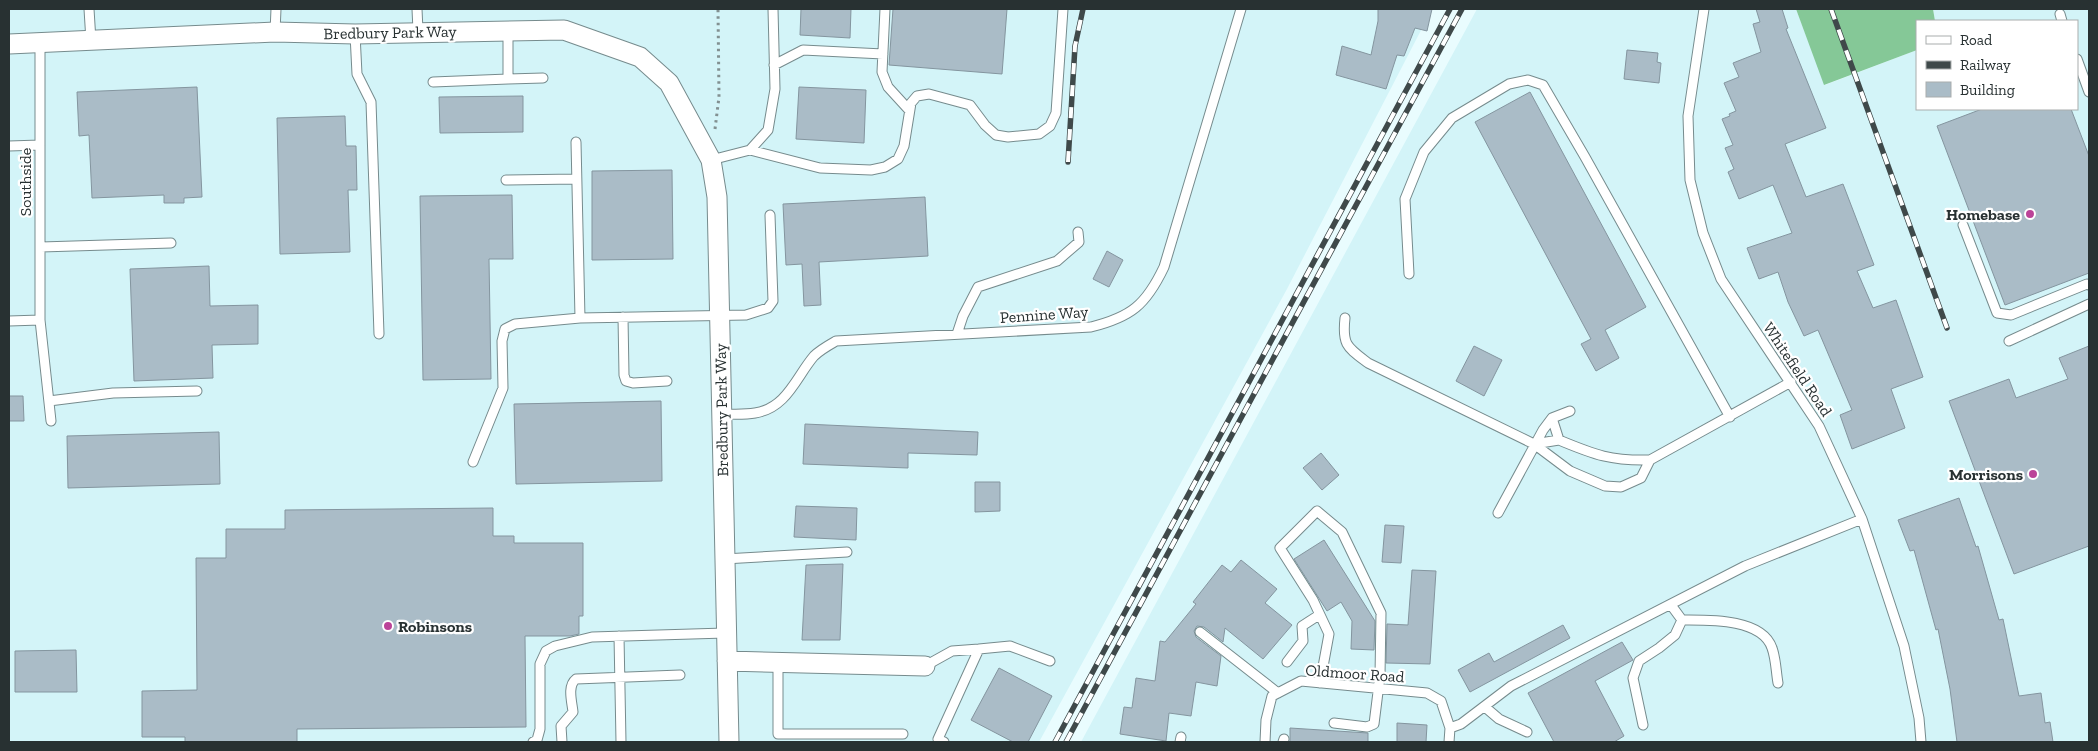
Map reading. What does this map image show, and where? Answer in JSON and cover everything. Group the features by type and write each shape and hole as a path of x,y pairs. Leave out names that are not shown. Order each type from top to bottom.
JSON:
{"street":[{"name":"Bredbury Park Way","path":"9,44 275,32 356,34 564,30 640,57 669,83 711,160 717,197 720,414 729,742"},
{"path":"727,661 925,666"}],"lane":[{"path":"89,9 91,41"},
{"path":"275,32 276,9"},
{"path":"417,9 418,32"},
{"path":"750,150 768,130 775,89 774,9"},
{"path":"885,9 882,72 888,87 909,110"},
{"path":"711,160 750,150 820,168 871,170 885,167 898,159 904,146 911,103 917,96 929,94 970,105 996,136 1008,137 1040,134 1050,126 1056,112 1063,9"},
{"name":"Pennine Way","path":"720,414 757,413 778,403 793,388 803,370 816,354 836,341 1091,328 1116,321 1138,307 1154,287 1164,268 1240,9"},
{"name":"Whitefield Road","path":"1704,9 1688,116 1690,180 1703,233 1721,279 1819,426 1862,519 1904,646 1921,742"},
{"path":"508,30 508,79"},
{"path":"356,34 357,74 371,102 379,334"},
{"name":"Southside","path":"40,44 40,320 51,421"},
{"path":"774,65 803,50 882,54"},
{"path":"2078,62 2089,92"},
{"path":"433,82 543,78"},
{"path":"1410,274 1405,199 1424,152 1452,118 1509,84 1528,80 1543,85 1730,417"},
{"path":"576,142 580,318"},
{"path":"9,146 40,145"},
{"path":"506,180 576,179"},
{"path":"473,462 503,388 502,341 505,329 515,324 580,318 718,316 756,313 768,308 773,301 770,215"},
{"path":"1963,225 1997,313 2011,316 2087,284 2089,285"},
{"path":"957,334 963,316 978,287 1057,261 1079,242 1078,232"},
{"path":"40,247 171,243"},
{"path":"2009,341 2089,304"},
{"path":"622,317 624,376 626,381 633,383 667,382"},
{"path":"1345,318 1343,335 1348,348 1368,363 1534,444 1570,471 1605,486 1621,487 1641,478 1650,460"},
{"path":"9,321 40,320"},
{"path":"1534,444 1559,440 1598,456 1625,461 1650,460 1791,382"},
{"path":"49,400 113,393 197,390"},
{"path":"1498,512 1534,444 1552,418 1570,411"},
{"path":"1552,418 1559,440"},
{"path":"1320,683 1328,634 1313,600 1280,548 1317,512 1342,532 1381,613 1379,689 1374,724 1367,727 1334,723"},
{"path":"1450,728 1461,724 1511,686 1745,566 1862,519"},
{"path":"724,559 847,552"},
{"path":"1670,605 1682,620"},
{"path":"1288,662 1303,641 1302,626 1320,615"},
{"path":"1682,620 1715,620 1747,626 1763,634 1772,648 1778,683"},
{"path":"1643,725 1633,678 1639,661 1659,648 1675,634 1682,620"},
{"path":"1200,632 1278,693 1272,696 1266,720 1265,742"},
{"path":"533,742 537,740 540,729 540,664 546,651 560,644 592,637 725,633"},
{"path":"619,636 621,742"},
{"path":"925,666 952,652 1010,646 1050,661"},
{"path":"944,742 938,739 979,649"},
{"path":"778,662 778,734 903,734"},
{"path":"562,742 561,726 573,712 572,682 576,679 680,675"},
{"name":"Oldmoor Road","path":"1278,693 1301,681 1427,693 1441,701 1450,728 1449,742"},
{"path":"1486,706 1499,719 1527,732"}],"path":[{"path":"714,133 719,97 718,9"}],"shaded area":[{"path":"9,9 1432,9 1287,289 1039,742 9,742"},
{"path":"1477,9 1796,9 1825,85 1916,50 1916,110 2078,110 2078,20 1935,20 1933,9 2089,9 2089,742 1081,742"}],"green space":[{"path":"1796,9 1933,9 1935,20 1916,20 1916,50 1824,85"}],"building":[{"path":"801,9 851,9 850,38 800,35"},
{"path":"893,9 1007,9 1002,74 889,65"},
{"path":"1378,9 1432,9 1427,31 1415,28 1404,56 1397,55 1386,89 1336,75 1342,46 1371,55 1378,21"},
{"path":"1756,9 1782,9 1788,28 1786,29 1826,128 1785,144 1806,197 1843,184 1874,265 1857,271 1873,308 1896,300 1923,377 1891,389 1905,428 1852,449 1840,415 1852,410 1818,330 1804,336 1788,302 1778,272 1759,279 1747,248 1792,233 1773,185 1739,199 1728,172 1734,169 1725,148 1733,145 1722,119 1736,111 1724,83 1739,77 1733,63 1761,52 1753,24 1760,22"},
{"path":"1627,50 1658,53 1657,62 1661,63 1659,83 1624,79"},
{"path":"197,87 202,197 184,198 184,203 164,203 164,195 92,198 89,135 79,136 77,92"},
{"path":"799,87 866,90 864,143 796,139"},
{"path":"1530,92 1646,307 1605,330 1619,358 1596,371 1581,344 1591,339 1475,122"},
{"path":"523,96 523,132 440,133 439,97"},
{"name":"Homebase","path":"1979,110 2071,110 2089,156 2089,273 2005,305 1937,126"},
{"path":"345,116 346,146 356,146 357,190 348,190 350,252 280,254 277,118"},
{"path":"672,170 673,259 592,260 592,171"},
{"path":"512,195 513,259 489,259 491,379 423,380 420,196"},
{"path":"925,197 928,256 819,262 821,305 804,306 802,264 786,265 783,204"},
{"path":"1107,251 1123,260 1109,287 1093,279"},
{"path":"209,266 210,306 258,305 258,344 212,345 213,378 134,381 130,269"},
{"path":"1474,346 1502,360 1484,396 1456,381"},
{"name":"Morrisons","path":"2089,346 2089,546 2014,574 1949,401 2009,379 2016,398 2068,379 2059,358"},
{"path":"9,396 23,396 24,421 9,421"},
{"path":"661,401 662,481 516,484 514,404"},
{"path":"805,424 978,432 977,455 908,453 908,468 803,464"},
{"path":"219,432 220,484 68,488 67,436"},
{"path":"1321,453 1339,475 1322,490 1303,468"},
{"path":"975,482 1000,482 1000,511 975,512"},
{"path":"1959,498 1976,547 1978,546 1999,620 2003,619 2019,696 2041,693 2045,723 2050,722 2053,742 1957,742 1950,689 1938,629 1936,630 1914,550 1910,551 1898,520"},
{"path":"796,506 857,508 856,540 794,537"},
{"name":"Robinsons","path":"493,508 493,536 514,536 514,543 583,543 583,616 579,616 579,634 570,636 525,636 526,727 297,729 297,742 185,742 185,737 142,737 142,691 197,690 196,558 226,558 226,529 285,529 285,510"},
{"path":"1385,525 1404,526 1401,563 1382,562"},
{"path":"1324,540 1375,621 1374,650 1351,649 1352,621 1341,602 1327,611 1294,559"},
{"path":"1241,560 1277,589 1265,603 1292,625 1263,659 1225,628 1223,642 1204,627 1197,626 1194,631 1196,637 1221,656 1217,686 1196,682 1191,716 1169,713 1166,741 1120,734 1124,707 1132,708 1136,678 1155,681 1160,641 1165,642 1196,604 1193,602 1222,565 1231,572"},
{"path":"843,564 840,640 802,640 806,565"},
{"path":"1412,570 1436,571 1430,664 1386,663 1387,624 1408,625"},
{"path":"1563,625 1570,638 1470,692 1458,670 1489,653 1494,662"},
{"path":"1622,642 1633,660 1595,681 1624,736 1614,742 1554,742 1528,693"},
{"path":"76,650 77,692 15,692 15,651"},
{"path":"999,668 1052,696 1028,742 1013,742 971,720"},
{"path":"1397,723 1427,725 1426,742 1397,742"},
{"path":"1290,728 1368,733 1368,742 1290,742"}],"railway":[{"path":"1068,162 1075,46 1083,9"},
{"path":"1055,742 1450,9"},
{"path":"1066,742 1462,9"},
{"path":"1831,9 1947,328"}],"place":[{"name":"Homebase","path":"2030,214"},
{"name":"Morrisons","path":"2033,474"},
{"name":"Robinsons","path":"388,626"}]}
